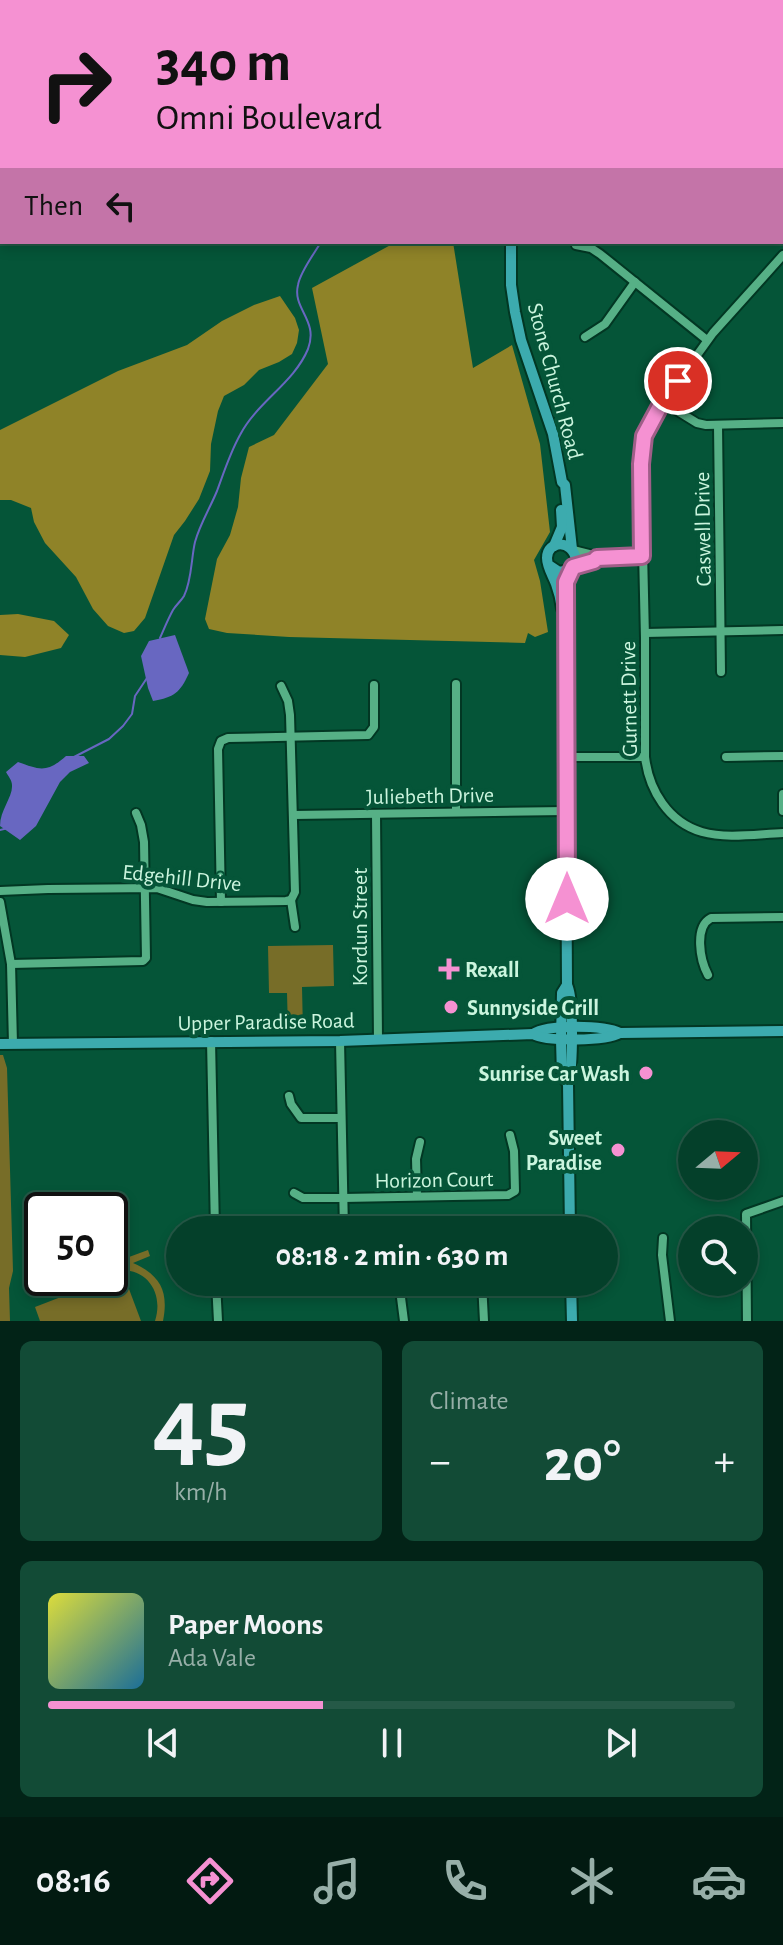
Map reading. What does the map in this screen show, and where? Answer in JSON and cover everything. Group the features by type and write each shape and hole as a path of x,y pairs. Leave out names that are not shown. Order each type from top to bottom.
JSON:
{"main road":[{"name":"Stone Church Road","path":"511,244 511,285 518,326 553,434 565,485 572,549"},
{"name":"Stone Church Road","path":"554,546 562,527 559,485 562,482"},
{"path":"565,619 568,612 566,587 576,560 572,549 563,544 554,546 547,555 565,619 567,985 571,993 566,1034 571,1076 568,1084 570,1216"},
{"path":"550,566 559,572 571,568"},
{"name":"Upper Paradise Road","path":"0,1044 340,1041 533,1034 540,1038 610,1028 620,1033 783,1031"},
{"path":"571,1296 572,1321"}],"street":[{"path":"576,245 591,248 600,254 707,340"},
{"name":"Gurnett Drive","path":"783,255 707,340 663,402 644,436 641,464 645,757 652,788 660,801 686,826 703,833 783,833"},
{"path":"585,337 605,324 635,282"},
{"path":"663,402 697,423 706,425 783,423"},
{"name":"Caswell Drive","path":"718,425 721,672"},
{"path":"572,549 597,558"},
{"path":"571,568 597,558 642,556"},
{"path":"645,633 783,630"},
{"path":"456,684 456,812"},
{"path":"221,902 218,749 221,741 228,738 365,736 371,733 375,725 374,685"},
{"path":"281,686 289,707 291,737 295,892 291,900 295,927"},
{"path":"726,757 783,756"},
{"path":"567,757 645,757"},
{"path":"783,794 783,811"},
{"name":"Juliebeth Drive","path":"294,815 566,811"},
{"path":"11,964 143,961 146,958 144,842 136,813"},
{"name":"Kordun Street","path":"376,814 378,1040"},
{"name":"Edgehill Drive","path":"0,891 145,888 167,890 193,900 291,900"},
{"path":"0,902 11,964 13,1044"},
{"path":"708,975 701,953 705,921 711,918 783,917"},
{"path":"211,1041 215,1216"},
{"path":"340,1041 344,1216"},
{"path":"289,1096 301,1118 341,1118"},
{"name":"Horizon Court","path":"294,1193 303,1198 514,1194 514,1151 510,1135"},
{"path":"417,1196 416,1159 420,1142"},
{"path":"747,1321 746,1214 783,1201"},
{"path":"663,1238 662,1255 670,1321"},
{"path":"217,1296 218,1321"},
{"path":"402,1296 404,1321"},
{"path":"483,1296 484,1321"}],"shaded area":[{"path":"392,244 453,244 473,368 512,345 540,444 550,532 534,560 548,632 535,637 528,633 525,643 289,637 209,629 205,619 217,559 230,535 238,507 249,447 274,435 328,364 312,288"},
{"path":"280,296 299,330 292,354 259,370 244,385 224,396 211,444 210,471 199,499 174,535 145,618 134,631 124,633 108,626 93,609 76,577 45,543 34,522 31,508 11,500 0,500 0,430 118,371 187,345 222,321"},
{"path":"18,614 54,621 69,635 61,648 25,657 0,655 0,615"},
{"path":"175,635 189,673 176,693 153,701 141,656 149,641"},
{"path":"66,756 84,756 89,763 70,772 60,782 36,826 20,840 0,826 12,790 6,772 18,762 43,768 54,765"},
{"path":"333,945 334,986 302,987 303,1031 288,1031 287,993 269,993 268,946"},
{"path":"0,1055 3,1055 7,1068 13,1271 9,1288 10,1321 0,1321"},
{"path":"148,1250 150,1256 133,1263 150,1273 160,1285 165,1301 163,1321 155,1321 157,1299 154,1290 141,1275 128,1271 128,1257"},
{"path":"128,1286 141,1321 40,1321 35,1307 63,1296 128,1296"}],"waterway":[{"path":"160,638 187,590 197,535 236,442 256,412 294,372 308,349 310,330 297,293 304,269 320,244"},
{"path":"74,757 109,739 123,726 132,714 135,696 147,678"},
{"path":"0,830 8,828"}],"place":[{"name":"Rexall","path":"449,969"},
{"name":"Sunnyside Grill","path":"451,1007"},
{"name":"Sunrise Car Wash","path":"646,1073"},
{"name":"Sweet Paradise","path":"618,1150"}],"route":[{"path":"567,899 566,582 573,567 597,558 642,556 641,464 644,436 678,381"}]}
